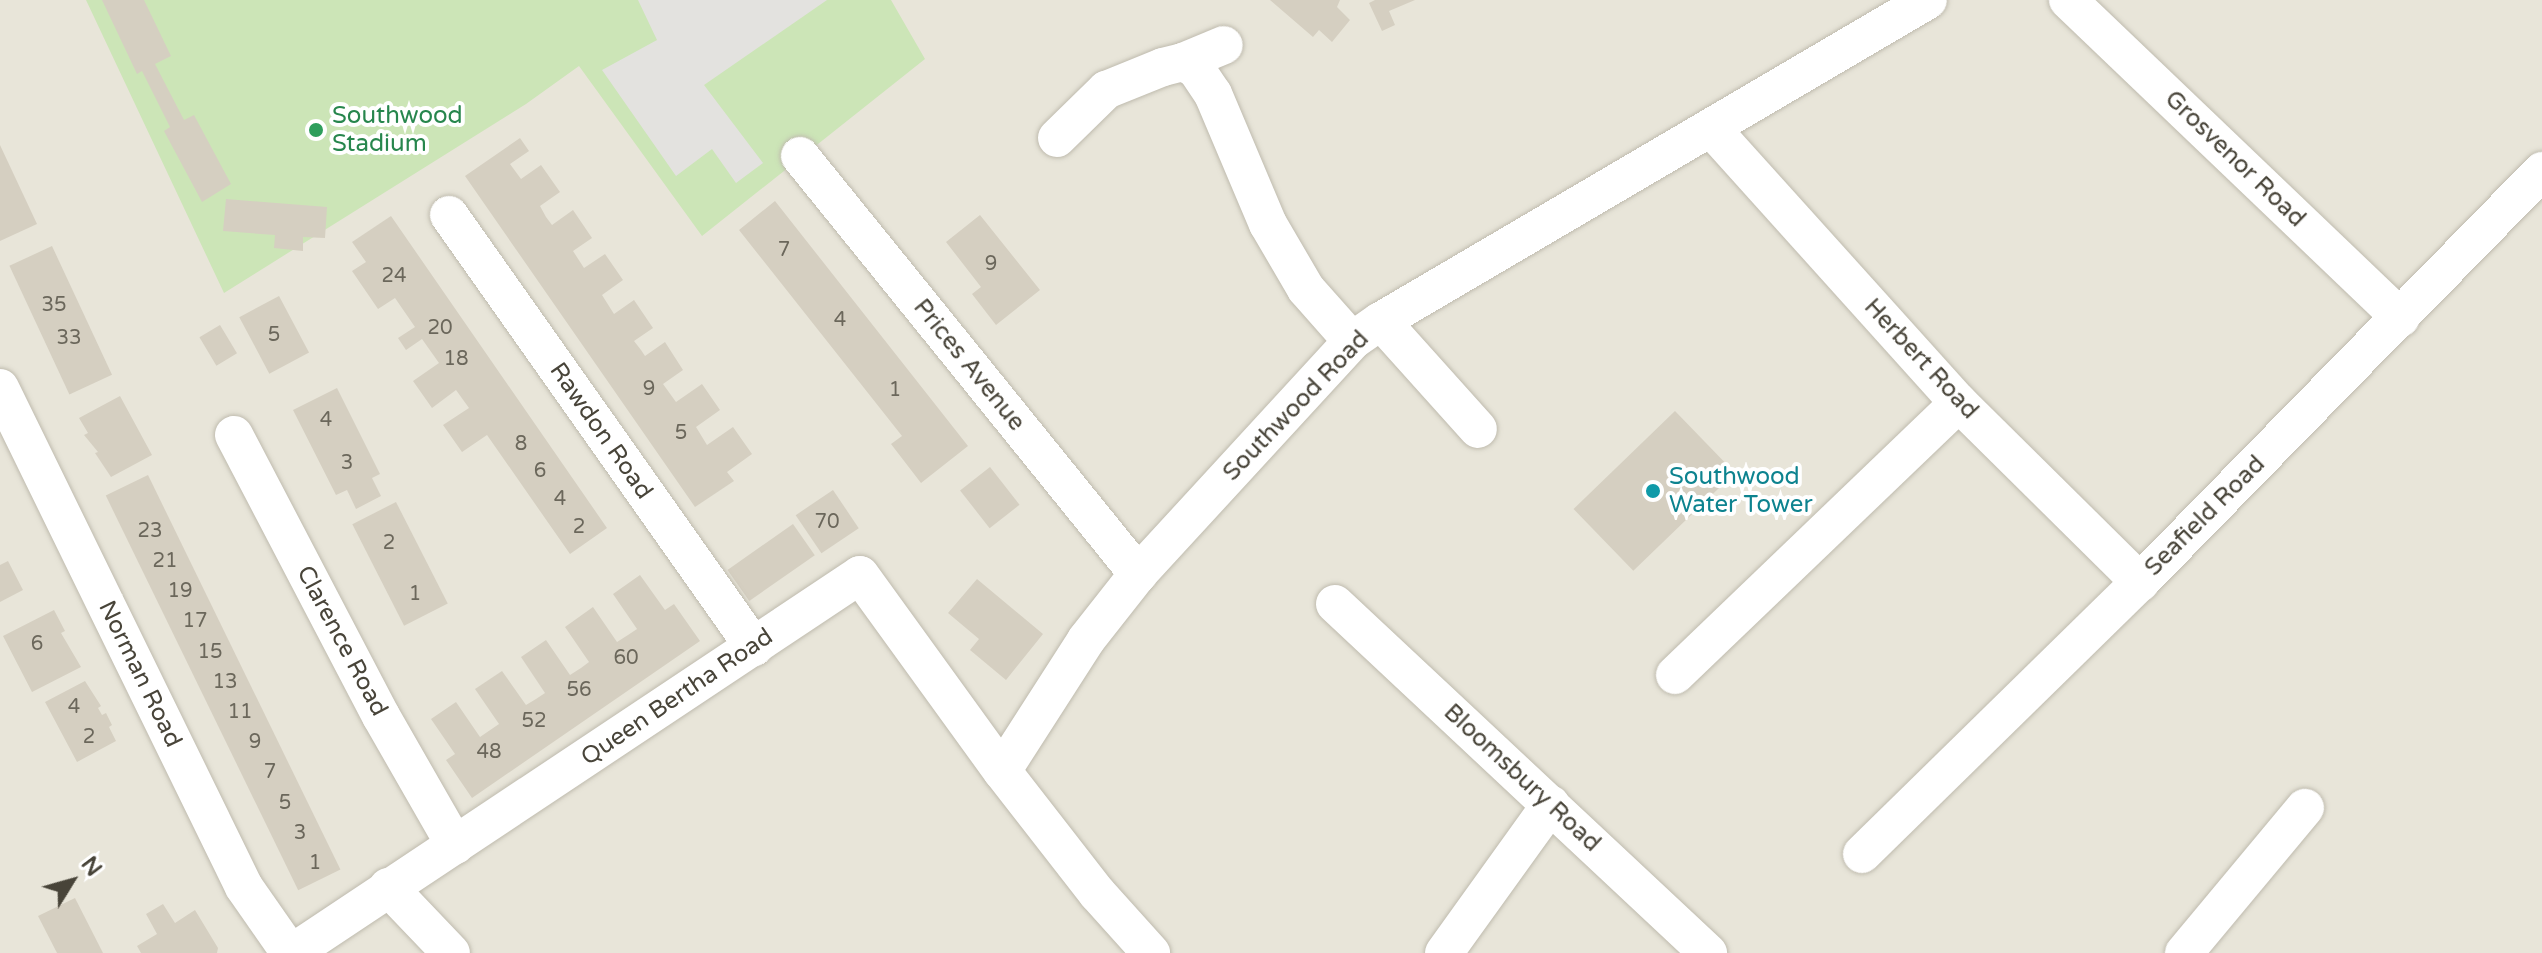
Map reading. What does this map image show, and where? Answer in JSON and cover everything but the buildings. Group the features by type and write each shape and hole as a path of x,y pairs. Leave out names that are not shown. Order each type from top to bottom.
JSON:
{"street":[{"name":"Southwood Road","path":"1002,771 1086,640 1138,574 1366,331 1928,0"},
{"name":"Grosvenor Road","path":"2068,0 2401,318"},
{"path":"1057,138 1106,90 1224,45"},
{"path":"1183,62 1196,69 1213,94 1268,224 1306,289 1366,331 1478,429"},
{"name":"Herbert Road","path":"1711,128 1959,403 2140,582"},
{"name":"Prices Avenue","path":"800,156 1138,574"},
{"name":"Seafield Road","path":"1862,854 2140,582 2542,171"},
{"name":"Rawdon Road","path":"449,215 754,647"},
{"name":"Norman Road","path":"0,388 244,887 291,953"},
{"path":"1675,675 1959,403"},
{"name":"Clarence Road","path":"234,435 381,716 455,845"},
{"name":"Queen Bertha Road","path":"291,953 860,575 1002,771"},
{"name":"Bloomsbury Road","path":"1335,604 1708,953"},
{"path":"1002,771 1097,893 1151,953"},
{"path":"1444,953 1551,804"},
{"path":"2184,953 2305,808"},
{"path":"388,887 451,953"}],"shaded area":[{"path":"0,0 2542,0 2542,953 0,953"},
{"path":"638,0 827,0 704,85 763,163 736,183 712,149 676,176 602,70 657,40"}],"green space":[{"name":"Southwood Stadium","path":"86,0 891,0 925,59 702,236 579,66 526,104 224,293"}],"place":[{"name":"Southwood Stadium","path":"316,130"},
{"name":"Southwood Water Tower","path":"1653,491"}]}
